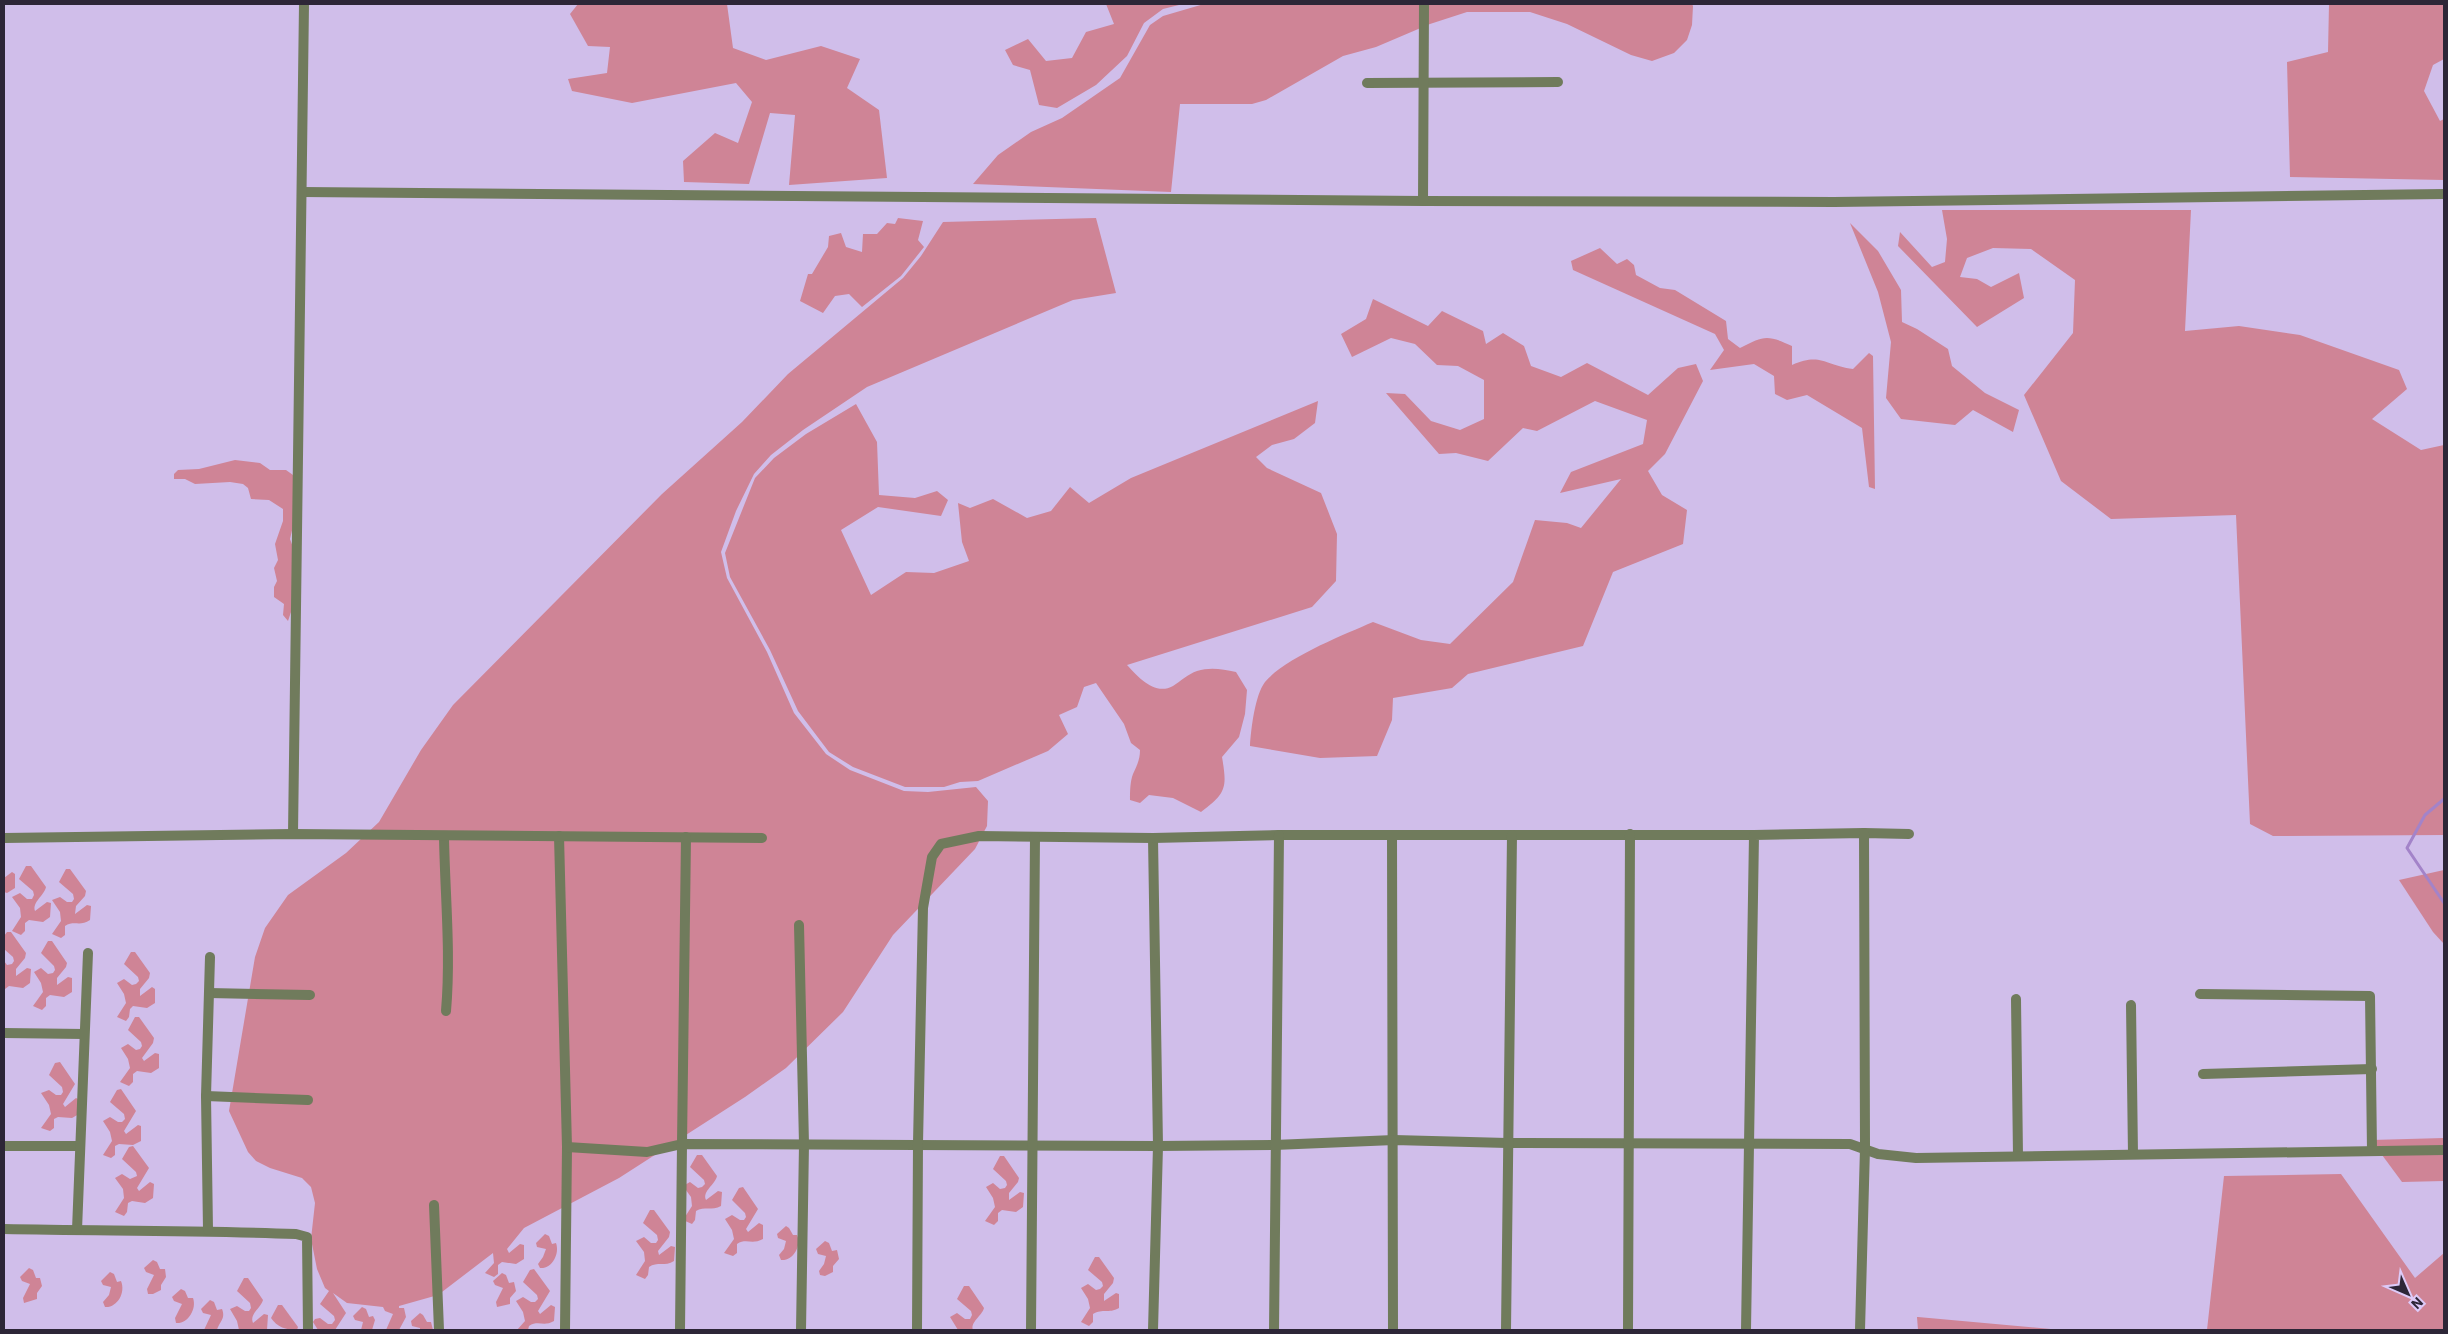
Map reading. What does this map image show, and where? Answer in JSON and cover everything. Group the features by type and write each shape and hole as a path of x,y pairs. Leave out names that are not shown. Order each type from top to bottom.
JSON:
{"street":[{"path":"293,834 304,4"},
{"path":"1423,201 1424,4"},
{"path":"1367,83 1558,82"},
{"path":"302,192 1423,201 1834,202 2444,194"},
{"path":"1860,1330 1865,1148 1864,833"},
{"path":"4,838 293,834 444,837 762,838"},
{"path":"1506,1330 1512,834"},
{"path":"1628,1330 1630,834"},
{"path":"917,1330 918,1143 923,908 932,857 941,844 979,836 1152,838 1279,835 1909,834"},
{"path":"1274,1330 1274,1145 1279,835"},
{"path":"1392,835 1393,1330"},
{"path":"1746,1330 1754,835"},
{"path":"559,836 567,1147 565,1330"},
{"path":"444,837 446,932 449,955 446,1011"},
{"path":"680,1330 686,837"},
{"path":"1032,1330 1035,837"},
{"path":"1152,838 1158,1146 1153,1330"},
{"path":"799,925 804,1144 801,1330"},
{"path":"77,1230 88,953"},
{"path":"208,1230 206,1096 210,957"},
{"path":"208,993 310,995"},
{"path":"2200,994 2370,996 2372,1150"},
{"path":"2016,999 2018,1156"},
{"path":"2131,1005 2133,1154"},
{"path":"4,1033 84,1034"},
{"path":"2203,1074 2372,1069"},
{"path":"206,1096 308,1100"},
{"path":"567,1147 647,1152 682,1144 918,1143 1158,1146 1274,1145 1394,1140 1750,1146 1850,1144 1878,1154 1916,1158 2444,1150"},
{"path":"4,1146 80,1146"},
{"path":"434,1205 439,1330"},
{"path":"4,1229 163,1232 208,1230 296,1234 307,1237 308,1330"}],"shaded area":[{"path":"578,4 727,4 733,48 766,60 821,46 860,59 847,88 879,110 887,178 789,185 795,115 770,113 749,184 684,182 683,161 715,133 738,143 752,102 736,83 632,103 572,91 568,79 607,73 610,47 588,46 570,14"},
{"path":"1106,4 1183,4 1163,9 1144,23 1127,56 1096,85 1057,108 1039,105 1030,70 1013,65 1005,50 1028,39 1046,61 1072,58 1086,32 1114,24"},
{"path":"1204,4 1692,4 1693,6 1692,25 1687,40 1674,53 1652,61 1631,55 1567,24 1530,12 1467,12 1430,24 1376,47 1343,56 1266,100 1252,104 1180,104 1171,192 973,184 998,155 1031,132 1062,118 1120,78 1150,25 1163,16"},
{"path":"2329,4 2444,4 2444,59 2433,65 2424,91 2440,121 2444,119 2444,180 2290,177 2287,62 2328,52"},
{"path":"1942,210 2191,210 2185,331 2239,326 2300,335 2399,370 2407,389 2372,419 2421,450 2444,445 2444,835 2273,836 2250,824 2236,515 2111,519 2061,481 2024,395 2073,333 2075,280 2031,249 1993,248 1967,258 1960,277 1977,279 1991,287 2019,273 2024,298 1977,327 1898,246 1900,232 1932,267 1945,262 1947,239"},
{"path":"898,218 923,221 918,240 924,247 901,276 862,307 849,294 835,296 823,313 800,301 808,274 812,274 828,247 829,236 841,233 846,247 862,252 863,234 877,234 887,223 895,224"},
{"path":"1096,218 1116,293 1073,300 867,387 803,430 771,455 754,474 736,511 721,552 727,578 767,652 794,713 826,754 850,770 904,791 928,792 976,787 988,801 987,826 975,849 893,935 843,1012 786,1068 745,1097 619,1178 524,1228 507,1249 509,1253 520,1244 524,1245 524,1259 516,1264 502,1262 498,1265 498,1274 494,1277 485,1273 494,1263 493,1253 438,1295 399,1306 399,1308 404,1308 406,1317 399,1330 386,1330 393,1314 385,1311 383,1307 347,1303 333,1293 346,1313 335,1330 318,1330 313,1322 315,1319 320,1318 328,1324 332,1324 335,1320 334,1316 320,1304 329,1291 325,1288 317,1269 311,1239 315,1203 311,1187 302,1178 270,1168 256,1161 248,1152 229,1111 255,957 265,928 288,895 346,853 379,822 421,750 453,705 662,494 742,422 788,374 903,278 921,256 943,222"},
{"path":"1850,223 1878,251 1901,290 1902,322 1917,329 1948,349 1952,366 1985,393 2019,410 2013,432 1973,410 1955,425 1901,419 1886,398 1891,342 1878,292"},
{"path":"1600,248 1617,264 1627,259 1634,265 1636,275 1660,288 1675,290 1726,321 1728,339 1740,348 1760,339 1770,338 1792,346 1792,365 1802,361 1817,360 1853,369 1869,353 1873,356 1875,489 1869,487 1862,428 1807,395 1787,400 1775,394 1774,376 1754,364 1710,370 1724,350 1715,334 1573,270 1571,261"},
{"path":"1373,299 1428,326 1442,311 1483,331 1486,344 1503,333 1524,346 1531,366 1561,377 1587,363 1648,395 1678,368 1696,364 1703,381 1665,454 1648,471 1662,495 1687,510 1683,544 1613,572 1583,646 1468,674 1452,688 1393,698 1392,720 1377,756 1320,758 1250,746 1256,703 1265,682 1274,673 1315,648 1373,622 1421,640 1450,644 1513,582 1535,520 1567,523 1581,528 1621,479 1560,493 1571,472 1643,444 1647,420 1595,401 1537,431 1523,428 1488,461 1456,453 1439,454 1386,393 1405,394 1431,421 1460,430 1484,419 1484,380 1458,366 1437,365 1415,344 1391,338 1352,357 1341,334 1366,319"},
{"path":"1318,401 1315,423 1294,439 1272,445 1256,457 1267,468 1321,493 1337,534 1336,581 1312,607 1127,665 1147,684 1160,689 1173,686 1197,671 1221,669 1236,672 1247,690 1245,714 1239,737 1222,757 1223,789 1216,800 1201,812 1173,798 1149,795 1140,803 1130,800 1131,780 1139,760 1140,750 1131,743 1124,724 1096,683 1084,687 1077,707 1059,715 1068,734 1048,751 978,781 960,782 944,787 905,787 853,767 829,752 798,711 770,650 730,577 725,553 755,478 774,458 806,434 856,404 877,442 879,495 915,498 937,491 948,500 941,516 878,507 841,530 871,595 906,572 934,573 969,561 962,542 958,503 970,508 993,499 1027,518 1051,511 1070,487 1089,503 1131,478"},
{"path":"235,460 260,463 270,470 286,470 293,475 294,522 290,539 294,550 292,609 288,621 283,615 284,604 274,597 274,587 277,581 274,568 278,560 275,544 283,521 283,509 269,500 251,499 248,488 243,484 230,482 195,484 185,479 174,479 174,474 178,470 199,469"},
{"path":"26,866 31,866 46,887 35,905 35,911 47,902 51,903 50,917 43,922 29,920 25,923 25,931 21,935 12,931 21,917 20,908 12,897 20,893 27,899 32,899 34,895 33,891 19,879"},
{"path":"66,869 70,869 86,891 85,896 76,906 75,914 87,905 91,906 90,920 83,923 68,924 65,926 65,935 61,938 52,934 61,921 60,912 52,900 60,897 67,902 72,902 74,899 73,894 59,882"},
{"path":"2444,870 2444,944 2433,932 2399,880"},
{"path":"12,872 15,874 15,888 7,893 4,892 4,878"},
{"path":"7,932 11,932 26,953 25,958 16,969 16,976 27,968 31,969 30,983 23,988 9,986 5,989 4,998 4,961 7,965 12,964 14,961 13,957 4,949 4,936"},
{"path":"48,941 52,941 67,963 57,978 57,985 68,977 72,978 72,992 64,997 50,995 46,998 46,1006 42,1010 33,1006 43,992 41,983 34,972 41,968 48,974 53,973 55,970 54,966 41,953"},
{"path":"131,952 135,952 150,973 149,978 140,989 140,996 152,987 155,989 155,1003 147,1008 133,1006 126,1021 117,1017 126,1003 124,994 117,983 124,979 132,985 139,981 138,977 124,964"},
{"path":"135,1017 139,1017 154,1038 153,1043 142,1058 144,1061 155,1053 159,1054 159,1068 151,1073 137,1071 133,1074 133,1082 129,1086 120,1082 130,1068 128,1059 121,1048 128,1044 136,1050 142,1046 141,1042 128,1030"},
{"path":"60,1062 75,1084 63,1104 65,1107 76,1098 80,1100 79,1114 72,1118 58,1117 54,1119 54,1128 50,1131 41,1128 51,1114 49,1105 41,1093 49,1090 56,1095 61,1095 63,1092 62,1087 49,1075 55,1063"},
{"path":"121,1089 136,1111 124,1131 126,1134 138,1125 141,1126 141,1141 133,1145 119,1144 115,1146 115,1155 111,1158 103,1155 112,1141 110,1132 103,1121 110,1117 118,1122 122,1122 125,1119 124,1114 110,1102 117,1090"},
{"path":"2444,1138 2444,1181 2402,1182 2371,1140"},
{"path":"133,1146 149,1168 137,1188 139,1191 150,1182 154,1184 153,1198 145,1203 132,1201 128,1203 127,1212 124,1216 115,1212 124,1198 123,1189 115,1178 122,1174 130,1179 137,1176 136,1172 122,1159 129,1147"},
{"path":"697,1155 702,1155 717,1176 707,1191 706,1200 718,1191 722,1192 721,1206 696,1211 695,1220 692,1224 683,1220 692,1206 691,1197 683,1186 690,1182 698,1188 705,1184 704,1180 690,1167"},
{"path":"1000,1156 1004,1156 1019,1178 1009,1193 1009,1200 1020,1192 1024,1193 1023,1207 1016,1212 1002,1210 998,1213 998,1221 994,1225 985,1221 995,1207 993,1198 986,1187 993,1183 1000,1189 1005,1188 1007,1185 1006,1181 993,1169"},
{"path":"2341,1174 2415,1278 2444,1253 2444,1330 2207,1330 2224,1176"},
{"path":"743,1187 758,1209 746,1229 748,1232 759,1223 763,1225 763,1239 740,1242 737,1244 737,1253 733,1256 724,1253 734,1239 732,1230 725,1219 732,1215 740,1220 744,1220 746,1217 745,1213 732,1200 739,1188"},
{"path":"650,1210 654,1210 670,1232 669,1237 658,1251 659,1255 671,1246 675,1247 674,1261 667,1264 652,1265 649,1267 648,1275 645,1279 636,1275 645,1261 644,1252 636,1241 644,1237 651,1243 656,1243 658,1240 657,1235 643,1223"},
{"path":"786,1226 793,1235 797,1235 798,1244 793,1255 785,1260 781,1260 779,1255 784,1249 786,1241 778,1238 777,1234"},
{"path":"545,1234 549,1236 552,1244 556,1243 557,1252 554,1260 548,1266 540,1268 538,1264 546,1249 537,1247 536,1243"},
{"path":"825,1241 829,1243 832,1251 837,1250 839,1259 833,1266 833,1272 825,1276 820,1275 819,1271 824,1264 826,1256 818,1254 816,1249"},
{"path":"1095,1257 1099,1257 1114,1278 1113,1283 1104,1294 1104,1301 1116,1293 1119,1294 1119,1308 1093,1314 1093,1322 1089,1326 1081,1322 1090,1308 1088,1299 1081,1288 1088,1284 1096,1290 1103,1286 1102,1282 1088,1270"},
{"path":"153,1260 157,1262 160,1269 165,1269 166,1277 161,1285 161,1290 148,1294 147,1289 154,1275 146,1272 144,1268"},
{"path":"29,1268 33,1270 36,1278 40,1278 42,1286 37,1293 37,1299 24,1303 23,1298 30,1284 22,1281 20,1277"},
{"path":"534,1269 550,1291 538,1311 540,1314 551,1305 555,1307 554,1321 532,1324 528,1330 517,1330 525,1321 523,1312 516,1301 523,1297 531,1302 535,1302 538,1299 537,1295 523,1282 530,1270"},
{"path":"110,1272 114,1274 117,1282 121,1281 122,1290 117,1302 109,1307 105,1307 103,1302 109,1295 111,1287 103,1285 101,1281"},
{"path":"502,1273 506,1275 509,1283 514,1282 516,1291 510,1298 510,1304 497,1307 496,1302 503,1288 495,1285 493,1281"},
{"path":"244,1278 248,1278 263,1300 254,1314 253,1323 264,1314 268,1315 267,1330 239,1330 237,1321 230,1309 237,1306 245,1311 249,1311 251,1308 250,1303 237,1291"},
{"path":"964,1286 969,1286 984,1308 973,1324 973,1330 958,1330 950,1317 957,1313 965,1319 970,1319 972,1315 971,1311 957,1299"},
{"path":"181,1289 185,1291 188,1298 193,1298 194,1307 188,1318 180,1323 176,1323 175,1318 182,1304 174,1301 172,1297"},
{"path":"210,1300 214,1302 217,1310 222,1309 223,1312 223,1318 217,1330 204,1330 211,1315 203,1313 201,1309"},
{"path":"278,1305 282,1305 298,1327 297,1330 282,1327 271,1318"},
{"path":"362,1307 366,1309 369,1317 373,1316 375,1320 372,1330 361,1330 363,1322 355,1320 353,1316"},
{"path":"420,1313 427,1322 431,1322 433,1330 420,1330 420,1328 412,1326 411,1321"},
{"path":"1918,1317 2061,1330 1918,1330"}],"waterway":[{"path":"2444,799 2425,815 2407,848 2444,903"}]}
